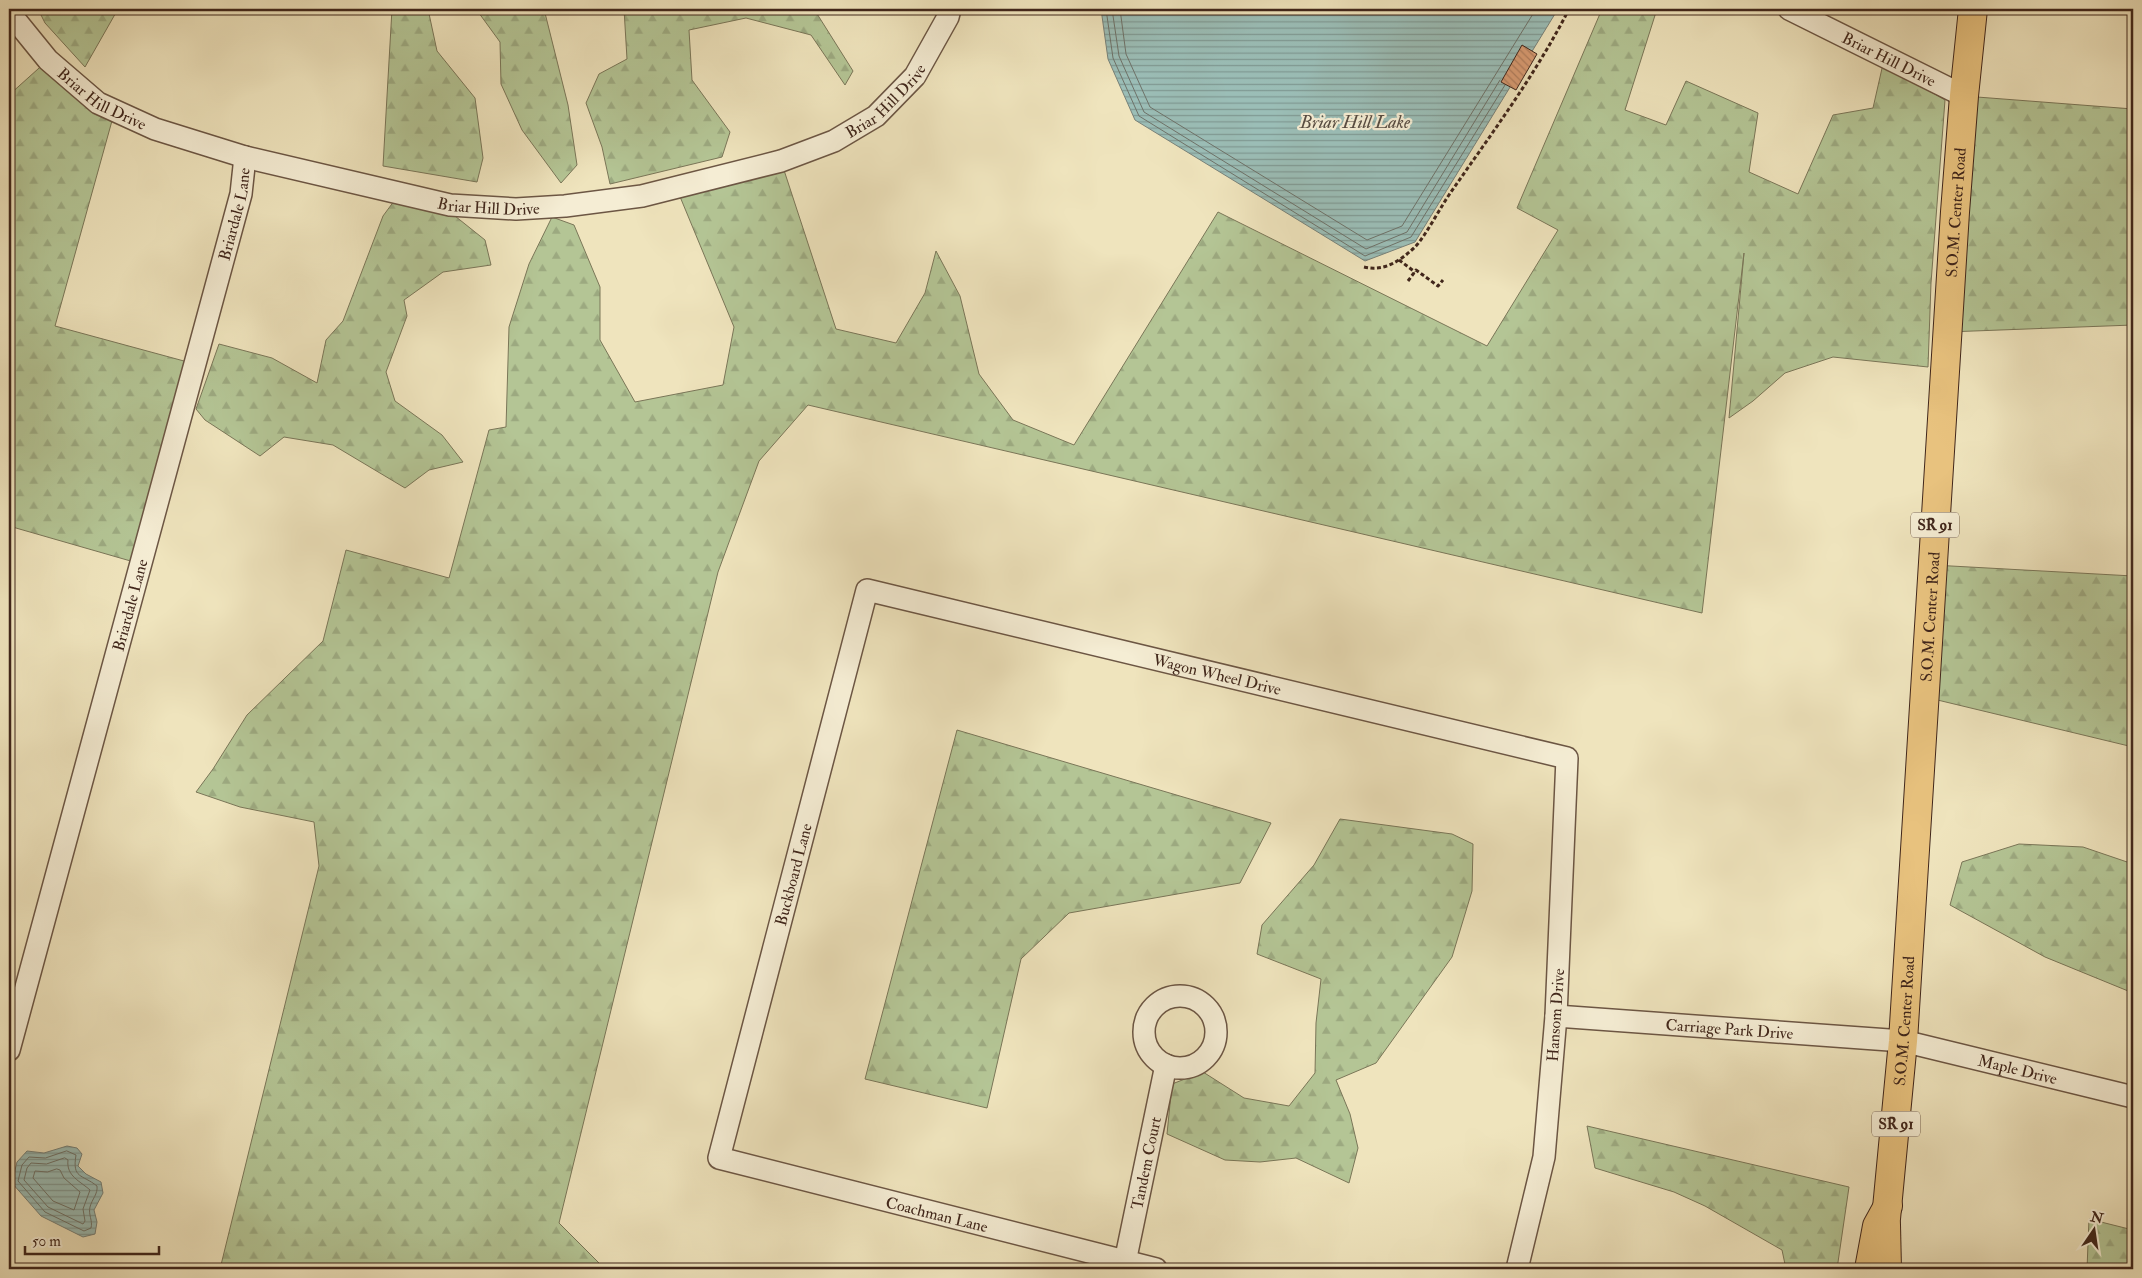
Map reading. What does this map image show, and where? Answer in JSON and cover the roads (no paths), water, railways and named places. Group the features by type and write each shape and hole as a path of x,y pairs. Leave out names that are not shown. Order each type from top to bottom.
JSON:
{"main road":[{"name":"S.O.M. Center Road","path":"1879,1269 1887,1216 1903,1041 1954,221 1973,9"},
{"name":"S.O.M. Center Road","path":"1886,1269 1887,1216"},
{"path":"1869,1269 1877,1226 1887,1216"}],"street":[{"name":"Briar Hill Drive","path":"9,12 48,60 98,103 155,129 245,157 450,204 516,209 565,206 642,196 781,161 834,141 876,116 915,76 948,17 950,9"},
{"name":"Briar Hill Drive","path":"1789,9 1964,96"},
{"name":"Briardale Lane","path":"9,1050 241,194 245,157"},
{"name":"Wagon Wheel Drive","path":"867,590 1567,758"},
{"name":"Buckboard Lane","path":"719,1158 867,590"},
{"name":"Hansom Drive","path":"1517,1269 1544,1158 1556,1016 1567,758"},
{"name":"Carriage Park Drive","path":"1556,1016 1903,1041"},
{"name":"Maple Drive","path":"1903,1041 2133,1097"},
{"name":"Tandem Court","path":"1125,1262 1166,1065"},
{"name":"Coachman Lane","path":"719,1158 1156,1269"}],"water":[{"name":"Briar Hill Lake","path":"1101,9 1558,9 1415,242 1365,261 1135,120 1108,59"},
{"path":"67,1146 77,1148 82,1154 78,1166 86,1174 101,1182 103,1193 94,1210 97,1222 95,1234 83,1237 41,1216 12,1183 17,1162 27,1151 44,1153"}]}
